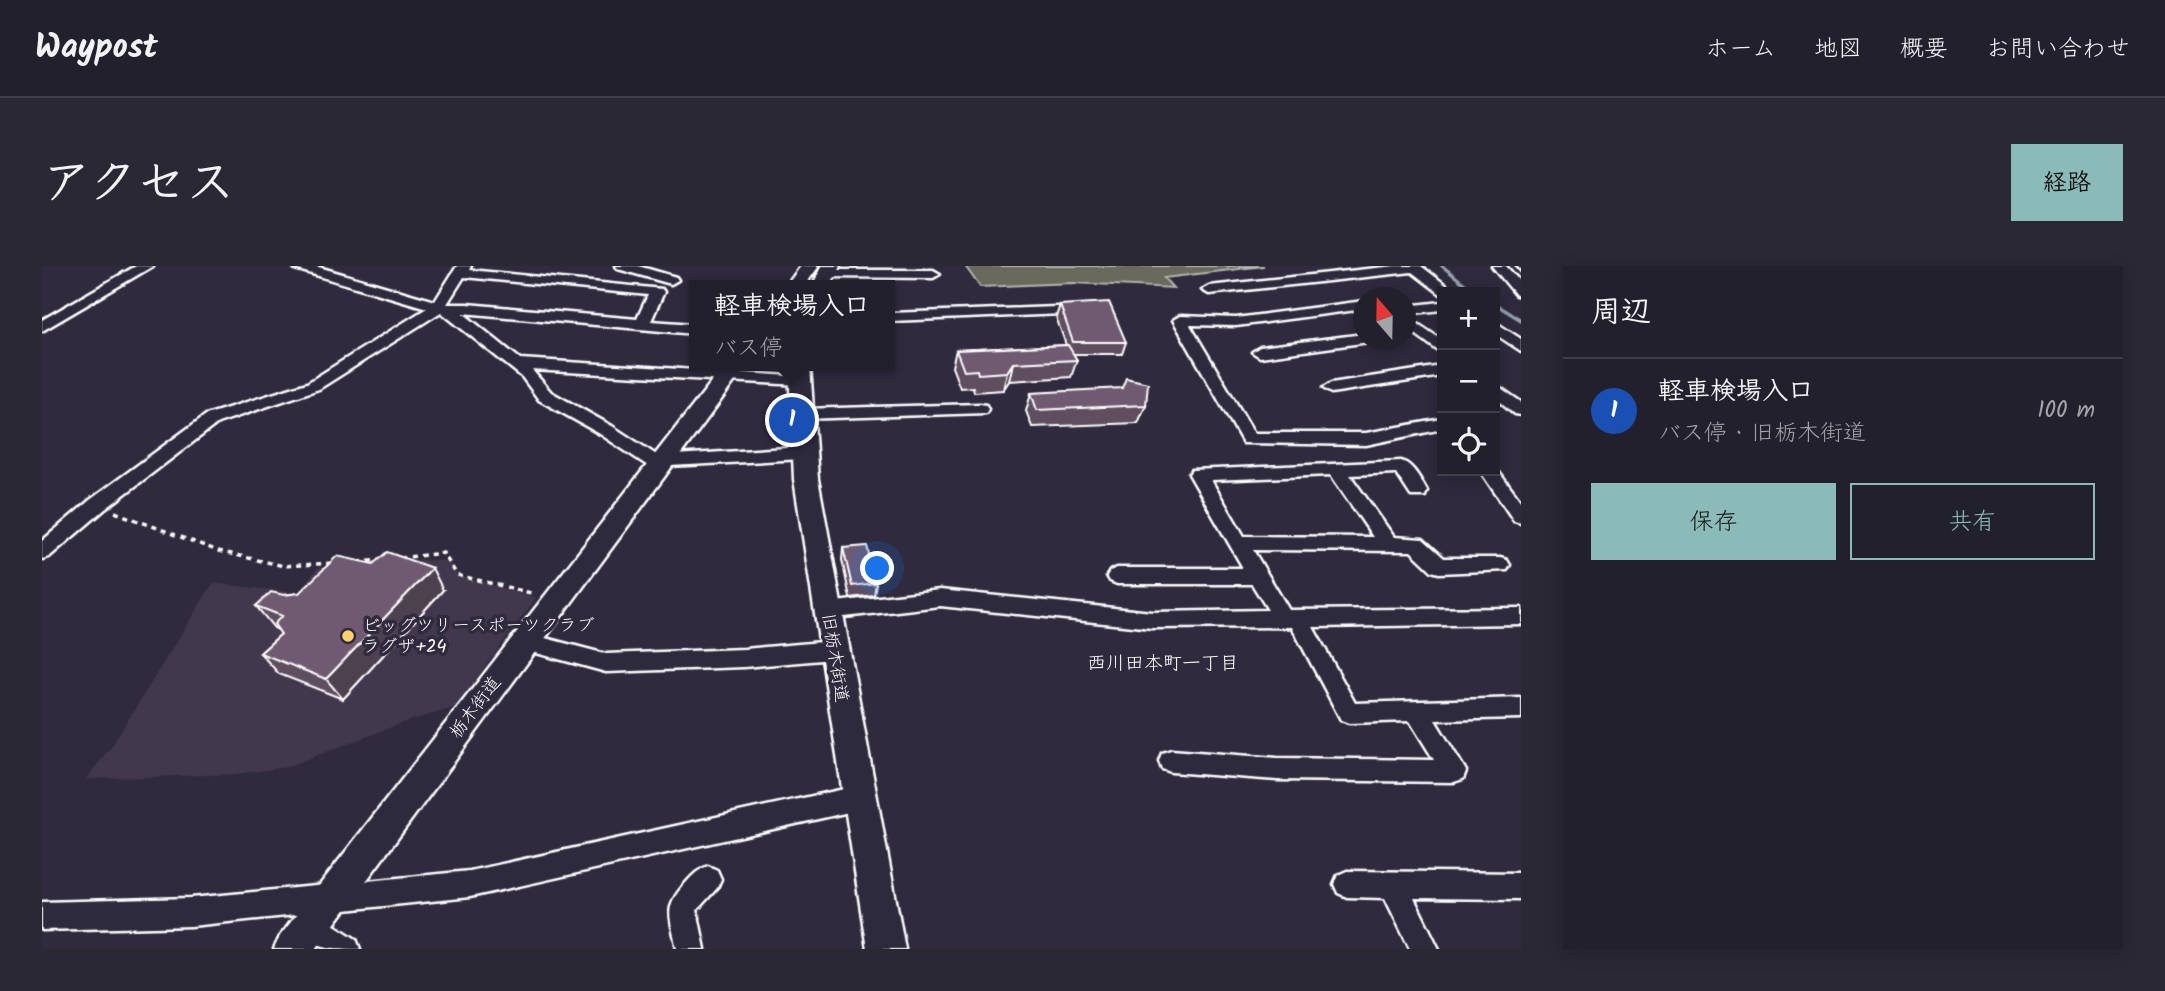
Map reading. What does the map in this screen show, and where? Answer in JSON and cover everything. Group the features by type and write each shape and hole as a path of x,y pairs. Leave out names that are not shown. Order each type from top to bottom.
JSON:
{"main road":[{"name":"栃木街道","path":"293,949 731,371"},
{"name":"旧栃木街道","path":"799,373 804,453 827,611 886,949"}],"street":[{"path":"42,326 146,266"},
{"path":"300,266 444,308 689,329"},
{"path":"623,266 671,280"},
{"path":"1321,266 1353,287"},
{"path":"1499,266 1521,292"},
{"path":"1209,290 1415,268 1441,287"},
{"path":"42,552 97,505 212,419 313,386 444,308 462,269 657,292 642,324"},
{"path":"821,275 933,274"},
{"path":"1353,297 1236,321 1180,320 1249,439 1366,439 1437,425"},
{"path":"1416,309 1437,307"},
{"path":"444,308 518,364 545,396 662,463 804,453"},
{"path":"895,317 1084,310"},
{"path":"1500,330 1521,345"},
{"path":"1416,334 1437,344"},
{"path":"1260,352 1353,340"},
{"path":"518,364 689,370"},
{"path":"731,371 799,373"},
{"path":"1331,388 1437,372"},
{"path":"1500,393 1521,409"},
{"path":"802,414 980,409"},
{"path":"1500,413 1521,409"},
{"path":"1418,491 1401,467 1198,474 1258,576 1291,618 1349,713 1521,708"},
{"path":"1336,470 1389,544"},
{"path":"1493,476 1521,516"},
{"path":"1239,543 1416,544 1439,566 1500,565"},
{"path":"1117,576 1258,576"},
{"path":"827,611 940,598 1153,620 1521,616"},
{"path":"526,642 606,663 744,659 833,650"},
{"path":"1171,761 1277,769 1454,771 1416,710"},
{"path":"42,916 191,912 470,884 858,797"},
{"path":"691,949 683,906 708,879"},
{"path":"1347,884 1521,886"},
{"path":"1393,885 1425,949"},
{"path":"312,925 346,949"}],"path":[{"path":"97,505 218,551 284,566 338,563"},
{"path":"351,563 443,553 457,575 558,600"}],"shaded area":[{"path":"405,559 448,561 457,575 536,598 454,708 405,722 287,767 237,774 86,779 111,747 213,583 298,593 317,568"}],"green space":[{"path":"965,266 1264,266 1164,278 1173,288 1073,283 980,287"}],"building":[{"path":"1109,302 1126,342 1073,342 1060,305"},
{"path":"1068,345 1077,360 1013,363 1007,372 978,374 977,370 964,371 956,350"},
{"path":"1126,378 1148,383 1146,405 1037,410 1031,393 1122,388"},
{"path":"867,546 876,583 852,586 843,548"},
{"name":"ビッグツリースポーツクラブ ラグザ+24","path":"387,552 432,568 326,679 260,653 281,634 274,624 282,616 256,606 271,592 284,595 299,593 337,556 373,564"}],"waterway":[{"path":"1442,266 1469,287"},
{"path":"1500,307 1521,320"}],"railway":[{"path":"1516,266 1521,272"}],"place":[{"name":"軽車検場入口","path":"792,420"},
{"name":"ビッグツリースポーツクラブ ラグザ+24","path":"348,636"}],"district":[{"name":"西川田本町一丁目","path":"1163,664"}]}
